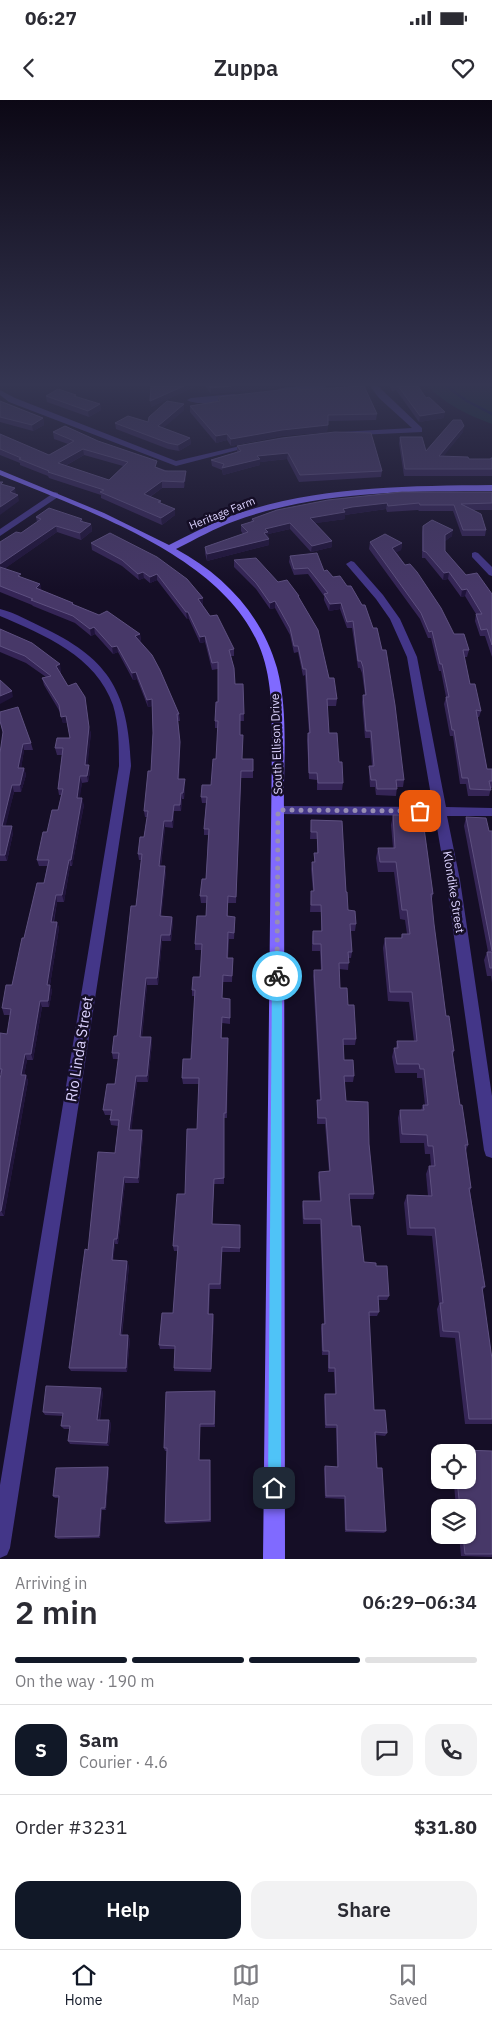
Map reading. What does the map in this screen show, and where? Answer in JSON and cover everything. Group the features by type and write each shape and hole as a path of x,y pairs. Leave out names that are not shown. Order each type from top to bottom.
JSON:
{"street":[{"path":"151,454 176,464 211,454"},
{"name":"South Ellison Drive","path":"0,472 142,533 170,548 212,575 239,602 256,629 266,650 272,670 276,704 278,810 274,1559"},
{"name":"Heritage Farm","path":"170,548 233,518 309,498 390,489 492,488"},
{"path":"0,533 55,496"},
{"path":"475,555 492,573"},
{"name":"Klondike Street","path":"351,564 380,597 405,636 412,657 453,880 492,1150"},
{"name":"Rio Linda Street","path":"0,612 62,640 91,663 106,679 115,693 121,709 126,743 125,766 0,1548"},
{"path":"278,810 492,812"}],"building":[{"path":"12,454 74,454 58,463 109,480 128,462 101,454 137,454 157,461 155,467 165,471 186,471 184,482 162,481 144,494 175,509 161,518 100,492 104,490 48,472"},
{"path":"231,454 277,454 257,456 260,459 222,468 224,464 211,460"},
{"path":"289,454 377,454 382,471 300,475"},
{"path":"403,454 441,454 439,456 468,457 469,459 492,458 492,469 405,469"},
{"path":"0,482 15,488 10,492 18,495 0,507"},
{"path":"402,492 492,492 492,503 461,504 481,514 486,530 463,530 454,505 420,505 419,503 388,506 387,503 352,507 343,509 345,512 310,518 332,541 312,546 290,523 265,529 268,532 264,533 269,539 207,554 205,547 248,532 241,525 277,510 328,500"},
{"path":"49,508 91,524 80,533 56,526 0,564 0,542 16,532 21,533 41,519 36,517"},
{"path":"432,520 453,530 445,535 445,551 466,575 477,573 492,594 492,645 487,629 481,630 476,614 482,614 467,589 462,590 449,572 444,573 423,551 423,526"},
{"path":"110,533 157,557 187,579 203,598 198,599 210,616 217,615 234,649 229,650 234,668 235,684 243,684 244,714 240,714 240,735 243,735 242,759 253,759 253,771 241,771 236,897 228,896 227,916 235,917 234,933 228,932 227,958 233,958 232,976 223,975 222,998 230,999 230,1018 222,1017 221,1038 228,1038 226,1113 224,1113 224,1178 214,1179 212,1224 240,1225 240,1248 222,1247 220,1284 209,1284 208,1314 213,1314 211,1369 174,1368 175,1346 159,1345 162,1313 173,1313 178,1246 173,1246 177,1194 185,1194 187,1129 197,1129 199,1078 182,1078 183,1059 191,1059 195,990 192,990 193,977 200,977 202,944 195,944 197,916 206,916 207,896 200,896 202,879 206,879 209,829 204,829 207,797 201,797 202,785 211,785 213,759 216,759 218,721 215,721 216,702 218,702 218,662 212,663 205,636 200,637 188,612 186,612 157,574 150,577 143,572 138,574 122,560 91,543"},
{"path":"385,534 402,543 392,548 405,565 410,564 417,572 441,608 454,634 464,634 469,650 463,650 470,684 475,684 481,711 476,710 487,769 492,769 492,781 489,781 491,790 470,789 468,778 462,778 446,697 449,697 432,631 429,632 421,613 370,542"},
{"path":"317,553 324,571 327,570 333,577 340,576 347,586 351,586 362,605 365,605 373,628 377,628 382,650 386,650 404,780 396,780 397,789 377,789 376,780 371,780 369,766 374,766 371,731 366,731 363,695 366,695 363,667 361,661 358,661 353,621 347,622 341,603 330,604 324,594 328,593 308,568 294,569 290,556"},
{"path":"256,558 278,582 287,580 299,596 318,630 329,678 334,678 337,699 327,699 329,733 337,733 339,762 342,762 343,783 318,783 317,773 309,773 308,733 310,733 306,669 303,669 298,646 294,646 290,628 275,601 270,603 256,583 234,560"},
{"path":"0,567 21,574 18,576 40,584 36,588 72,604 99,615 107,611 140,634 135,636 152,655 179,714 177,714 180,742 178,779 185,779 180,805 174,805 172,821 164,821 159,866 165,866 160,916 172,917 170,935 161,935 157,978 146,978 140,1037 151,1037 147,1076 136,1076 129,1130 142,1130 138,1178 124,1177 117,1239 114,1239 112,1260 127,1261 120,1335 128,1335 126,1368 69,1368 85,1249 88,1250 98,1152 115,1153 119,1120 110,1120 112,1110 103,1110 107,1084 115,1084 119,1053 112,1053 114,1036 117,1036 131,906 136,906 142,854 138,854 140,837 144,837 148,811 144,811 148,771 151,771 152,699 147,700 136,672 132,673 117,646 112,647 94,627 90,629 73,616 0,586"},
{"path":"0,629 32,643 60,664 56,666 68,686 76,683 85,697 89,727 85,765 89,765 87,776 80,776 77,798 82,798 71,860 69,860 62,895 56,895 51,922 57,922 47,985 50,985 48,1001 40,1001 31,1054 25,1054 21,1075 26,1075 1,1211 0,1079 2,1069 0,1069 0,1033 7,1034 11,1009 2,1008 6,985 12,985 37,883 44,883 49,860 37,860 43,832 47,832 52,810 58,810 63,789 58,789 63,748 55,748 57,738 70,738 66,716 61,717 59,705 42,678 51,676 25,656 0,646"},
{"path":"0,680 12,691 0,696"},
{"path":"18,707 31,743 23,744 18,768 24,768 20,785 12,785 2,826 12,826 5,855 0,855 0,753 3,732 0,712"},
{"path":"393,815 424,816 433,894 431,894 434,924 446,1016 449,1016 454,1051 452,1051 468,1145 465,1145 471,1188 469,1188 485,1287 482,1287 492,1359 492,1419 469,1419 459,1332 443,1331 440,1303 443,1303 435,1228 410,1228 407,1195 432,1196 429,1166 435,1166 433,1146 428,1146 427,1135 402,1134 400,1110 424,1110 423,1105 428,1105 424,1069 420,1069 419,1064 397,1064 394,1048 398,1048 397,1041 417,1041 412,992 390,992 385,938 402,938 402,934 410,934 407,910 402,910 396,862 380,862 378,848 395,848"},
{"path":"466,817 486,818 489,831 492,831 492,951"},
{"path":"311,820 342,821 348,910 355,911 356,924 350,924 352,952 348,952 349,963 339,963 340,988 347,988 348,1005 354,1005 356,1039 343,1039 344,1060 353,1060 354,1076 344,1076 346,1101 368,1102 369,1144 374,1194 349,1194 352,1226 360,1226 364,1262 376,1263 376,1266 387,1266 389,1296 378,1296 379,1312 369,1312 374,1410 385,1410 387,1433 375,1432 377,1468 382,1468 386,1531 346,1530 345,1496 326,1496 325,1466 338,1467 337,1425 326,1425 325,1394 336,1394 335,1368 329,1368 329,1351 323,1351 322,1324 325,1324 321,1219 304,1219 303,1201 321,1201 319,1172 330,1171 326,1118 318,1118 317,1100 321,1100 314,970 322,970 321,944 313,944 313,931 322,931 321,905 311,905 311,891 314,891 312,862 315,862 314,853 318,853 317,832 311,832"},
{"path":"487,952 492,952 492,968 490,968"},
{"path":"46,1386 101,1388 97,1420 109,1420 107,1443 68,1441 70,1426 61,1426 63,1413 43,1412"},
{"path":"215,1391 214,1424 200,1424 199,1460 210,1460 210,1520 165,1522 167,1448 164,1448 166,1392"},
{"path":"476,1450 492,1451 492,1554 465,1554 464,1544 476,1544 476,1499 459,1499 458,1489 476,1489"},
{"path":"108,1467 105,1508 101,1508 99,1536 55,1537 59,1496 53,1496 56,1468"}],"way so far":[{"path":"277,976 278,810 420,811"}],"route":[{"path":"274,1488 277,976"}]}
